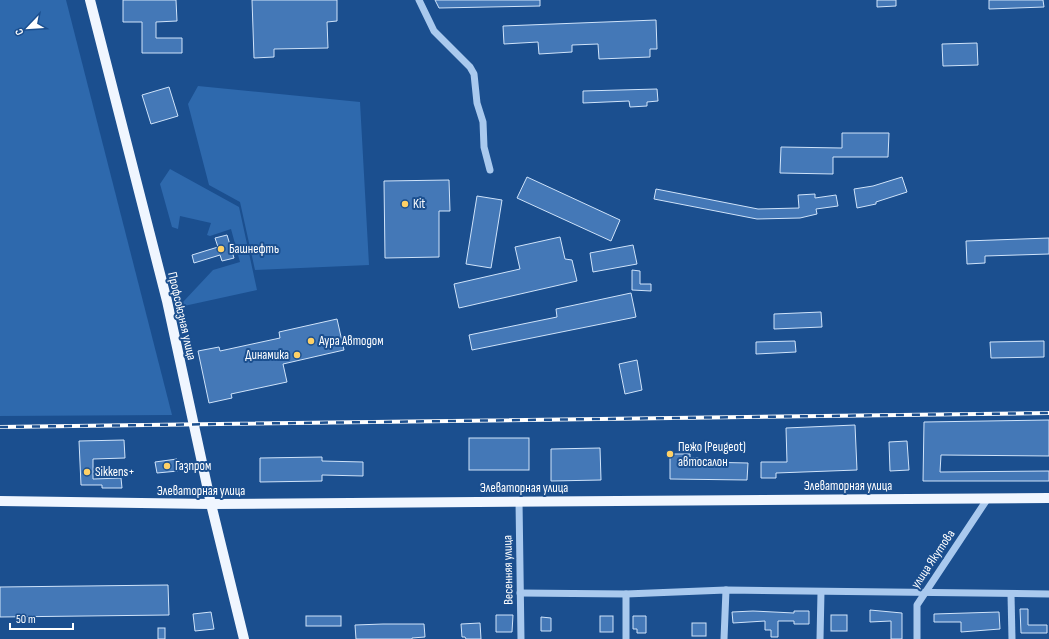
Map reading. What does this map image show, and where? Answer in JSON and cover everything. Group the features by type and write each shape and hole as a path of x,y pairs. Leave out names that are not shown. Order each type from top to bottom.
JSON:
{"main road":[{"name":"Профсоюзная улица","path":"90,0 166,301 211,504 244,639"},
{"name":"Элеваторная улица","path":"0,501 211,504 1049,498"}],"street":[{"path":"419,0 434,31 470,67 474,74 476,103 483,122 484,146 490,170"},
{"name":"улица Якутова","path":"917,639 917,605 988,498"},
{"name":"Весенняя улица","path":"519,501 521,639"},
{"path":"520,592 626,594 726,590 925,594 1049,594"},
{"path":"724,639 726,590"},
{"path":"820,639 821,592"},
{"path":"626,594 626,639"},
{"path":"1011,594 1012,639"}],"shaded area":[{"path":"0,0 66,0 172,415 0,416"},
{"path":"198,86 360,102 369,265 255,270 240,202 209,185 188,104"},
{"path":"170,169 239,207 257,290 184,306 183,302 213,270 240,262 231,229 210,236 207,235 211,223 180,216 178,229 172,227 160,184"}],"building":[{"path":"123,0 176,0 177,21 156,22 156,38 182,38 182,53 142,53 142,22 123,22"},
{"path":"252,0 337,0 337,21 327,22 328,48 274,49 274,57 254,58"},
{"path":"435,0 540,0 540,6 439,8"},
{"path":"877,0 896,0 896,6 877,7"},
{"path":"989,0 1043,0 1044,7 989,9"},
{"path":"656,20 657,49 650,49 650,57 599,59 598,44 572,45 572,52 539,54 538,42 504,44 503,26"},
{"path":"977,43 978,65 943,66 942,44"},
{"path":"169,87 178,116 151,124 142,95"},
{"path":"657,89 658,101 647,102 647,106 630,107 629,101 583,103 583,91"},
{"path":"842,133 889,133 888,157 833,157 833,174 780,173 781,147 842,148"},
{"path":"527,177 620,220 611,241 517,198"},
{"path":"902,177 907,192 876,202 876,204 857,208 854,189 873,186"},
{"path":"449,180 450,211 439,211 439,257 385,258 384,181"},
{"path":"656,189 758,209 799,208 798,195 815,194 815,198 836,195 838,206 816,209 817,214 800,218 757,219 654,199"},
{"path":"477,196 502,200 491,268 466,264"},
{"path":"227,235 234,258 222,261 220,255 194,263 192,255 218,247 215,238"},
{"path":"560,237 565,259 572,260 577,281 459,308 454,284 520,269 515,247"},
{"path":"1049,238 1049,254 985,256 985,263 967,264 966,241"},
{"path":"633,245 637,264 593,272 590,253"},
{"path":"632,270 640,271 640,284 651,284 651,291 632,290"},
{"path":"631,293 636,317 472,350 469,335 557,317 556,309"},
{"path":"821,312 822,327 774,329 774,314"},
{"path":"337,319 344,350 283,364 287,382 231,394 232,398 209,403 198,351 219,347 220,351 280,338 279,332"},
{"path":"795,341 796,352 756,354 756,342"},
{"path":"1044,341 1044,357 991,358 990,342"},
{"path":"637,360 642,390 625,394 619,364"},
{"path":"1049,420 1049,456 941,455 940,472 1049,471 1049,481 923,481 924,422"},
{"path":"855,425 857,470 776,473 776,478 761,478 761,462 787,462 786,428"},
{"path":"469,438 529,438 529,470 469,470"},
{"name":"Sikkens+","path":"124,440 125,458 93,459 93,479 121,478 122,488 102,488 102,485 81,485 79,441"},
{"path":"907,441 909,470 890,471 889,442"},
{"path":"600,448 601,480 551,481 551,449"},
{"path":"670,454 690,454 690,458 699,458 699,462 748,463 747,480 670,479"},
{"path":"322,457 322,461 363,462 363,476 322,475 322,481 260,482 260,458"},
{"name":"Газпром","path":"177,459 178,471 157,473 155,462"},
{"path":"168,585 169,615 0,617 0,587"},
{"path":"1020,609 1028,609 1028,625 1047,625 1047,633 1021,633"},
{"path":"870,610 902,613 902,639 891,639 891,621 870,622"},
{"path":"753,611 794,613 794,611 809,611 809,624 794,624 794,621 778,621 778,637 771,637 771,630 765,630 765,621 733,623 732,612"},
{"path":"211,612 214,629 195,631 193,614"},
{"path":"999,612 1000,629 961,632 961,622 934,622 934,614"},
{"path":"496,615 513,615 512,632 496,632"},
{"path":"831,615 847,615 847,631 831,631"},
{"path":"306,616 341,616 341,626 306,626"},
{"path":"600,616 613,616 613,632 600,632"},
{"path":"633,616 646,616 646,633 637,633 637,629 633,629"},
{"path":"541,617 551,618 551,631 541,631"},
{"path":"480,623 481,639 466,639 465,637 462,637 461,624"},
{"path":"692,623 706,623 706,636 692,636"},
{"path":"424,624 425,637 412,639 356,639 355,625"},
{"path":"158,628 165,628 165,639 158,639"}],"railway":[{"path":"0,427 1049,413"}],"place":[{"name":"Kit","path":"405,204"},
{"name":"Башнефть","path":"221,249"},
{"name":"Аура Автодом","path":"311,341"},
{"name":"Динамика","path":"297,355"},
{"name":"Пежо (Peugeot) автосалон","path":"670,454"},
{"name":"Газпром","path":"167,466"},
{"name":"Sikkens+","path":"87,472"}]}
